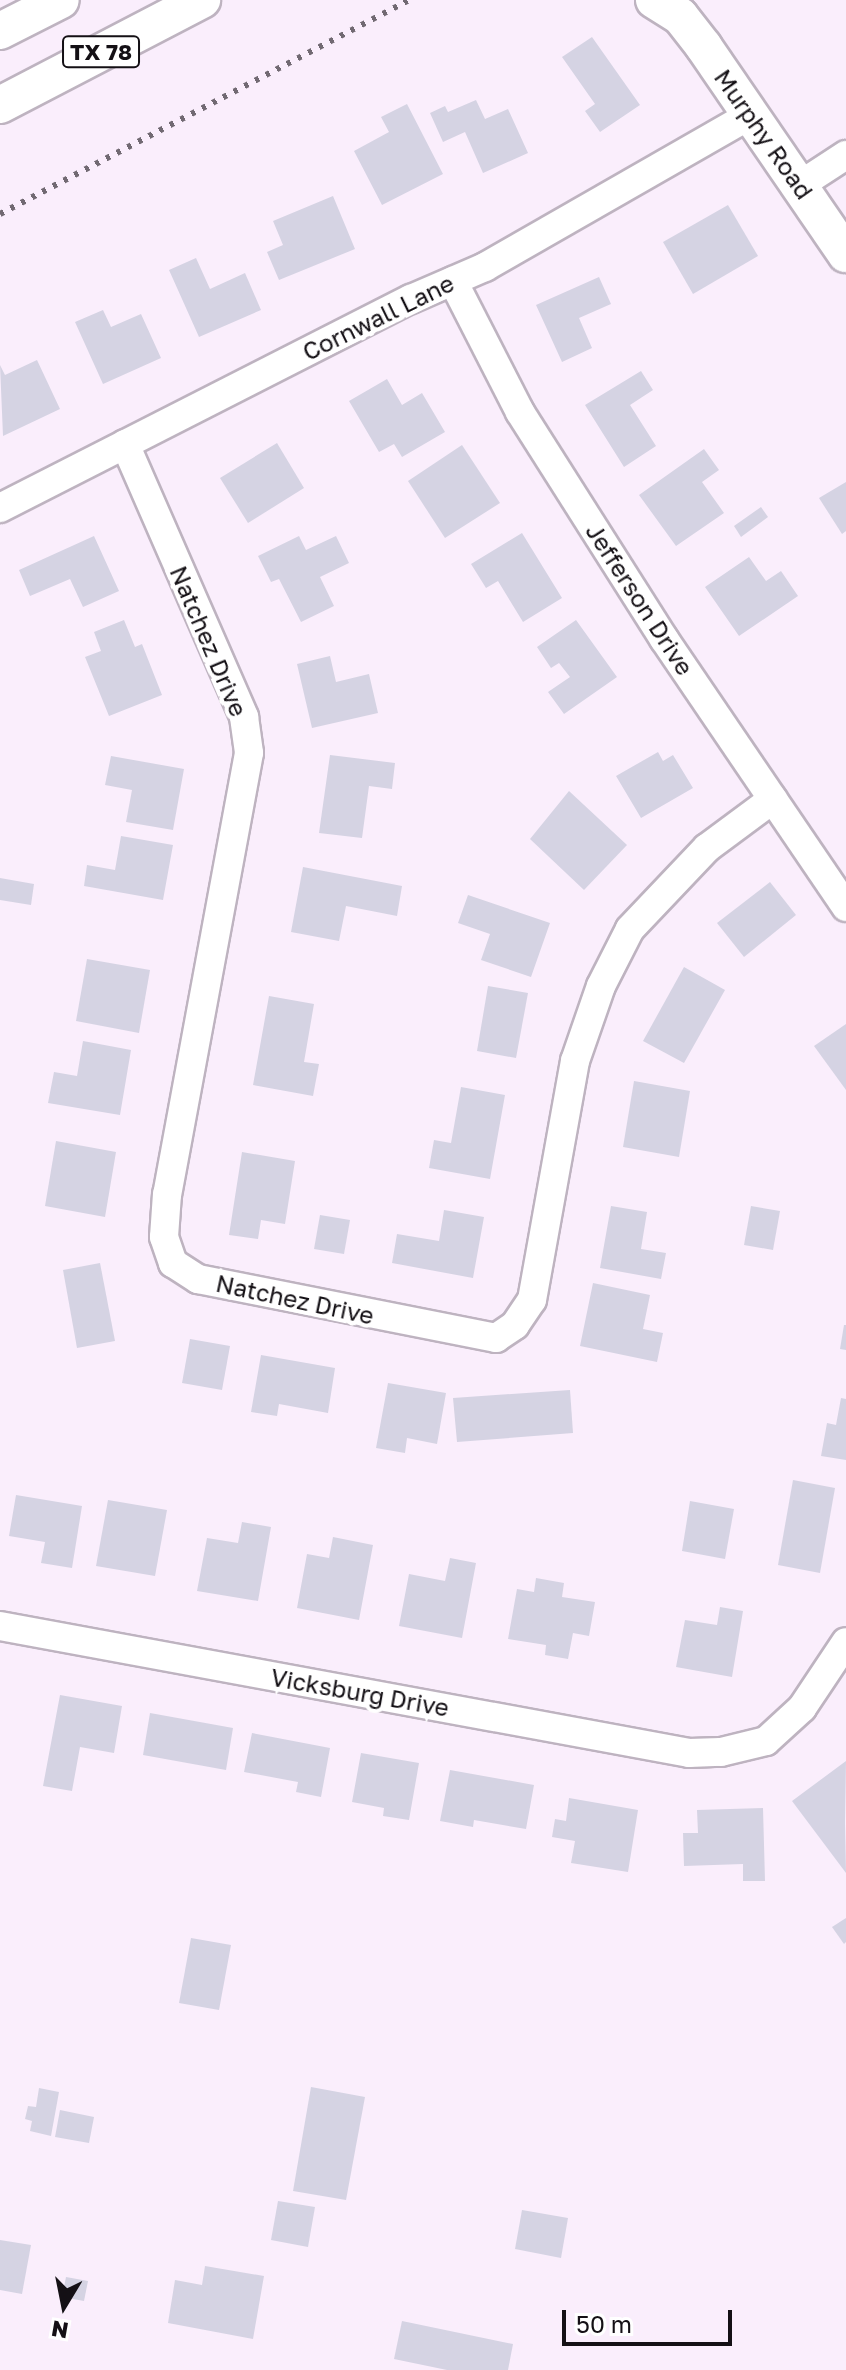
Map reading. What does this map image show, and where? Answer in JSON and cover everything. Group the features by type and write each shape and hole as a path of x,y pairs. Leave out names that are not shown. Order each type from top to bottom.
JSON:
{"main road":[{"name":"TX 78","path":"0,31 61,0"},
{"name":"TX 78","path":"0,105 202,0"},
{"name":"Murphy Road","path":"671,5 846,254"}],"street":[{"name":"Cornwall Lane","path":"0,508 574,218 750,115"},
{"path":"800,185 846,155"},
{"name":"Jefferson Drive","path":"453,281 520,412 664,639 846,907"},
{"name":"Natchez Drive","path":"125,444 244,717 249,753 167,1194 164,1237 173,1263 198,1279 496,1338 515,1325 532,1300 575,1061 601,986 630,929 707,848 773,799"},
{"name":"Vicksburg Drive","path":"0,1626 689,1753 721,1752 766,1741 802,1708 846,1642"}],"building":[{"path":"592,37 640,105 600,132 585,111 595,104 562,57"},
{"path":"476,100 485,119 508,109 528,153 483,173 465,132 443,142 430,113 445,106 448,112"},
{"path":"407,104 443,174 382,205 354,151 389,132 381,117"},
{"path":"333,196 355,249 279,280 267,252 283,245 273,221"},
{"path":"728,205 758,256 693,294 663,242"},
{"path":"196,258 210,289 245,273 261,310 199,337 169,270"},
{"path":"599,277 611,304 579,318 592,348 562,362 536,305"},
{"path":"103,310 111,327 141,314 161,358 103,384 75,322"},
{"path":"37,360 60,409 3,436 0,365 5,375"},
{"path":"641,371 653,390 630,405 656,446 624,467 585,405"},
{"path":"387,379 402,405 422,393 445,432 402,457 394,444 379,452 349,401"},
{"path":"277,443 304,488 248,523 220,478"},
{"path":"462,445 500,503 445,538 408,481"},
{"path":"704,449 719,470 702,482 724,513 676,546 639,495"},
{"path":"846,482 846,531 842,534 819,498"},
{"path":"761,507 768,517 741,537 734,526"},
{"path":"522,533 562,598 523,622 498,581 486,588 471,564"},
{"path":"94,536 119,591 83,607 70,579 30,596 19,570"},
{"path":"299,536 306,550 336,536 349,563 320,577 334,606 301,622 279,579 271,582 258,556"},
{"path":"749,557 766,581 781,571 798,596 739,636 705,587"},
{"path":"124,620 135,647 142,644 162,695 109,716 85,657 101,651 94,632"},
{"path":"576,620 617,677 564,714 548,692 570,677 559,663 551,668 537,647"},
{"path":"330,656 336,682 369,674 378,713 312,728 297,664"},
{"path":"658,752 663,761 673,755 693,788 641,818 616,776"},
{"path":"330,755 395,763 392,789 369,786 362,838 319,833"},
{"path":"111,756 184,769 173,830 126,822 132,790 105,785"},
{"path":"569,791 627,845 584,890 530,839"},
{"path":"121,836 173,845 163,900 84,886 87,865 115,870"},
{"path":"303,867 402,886 397,916 346,906 339,941 291,932"},
{"path":"0,878 34,884 31,905 0,900"},
{"path":"770,882 796,915 744,957 717,923"},
{"path":"468,895 550,923 531,977 481,960 490,934 458,923"},
{"path":"87,959 150,970 139,1033 76,1021"},
{"path":"684,967 725,990 684,1063 643,1041"},
{"path":"488,986 528,993 516,1058 477,1051"},
{"path":"269,996 314,1004 304,1062 319,1064 313,1096 253,1085"},
{"path":"846,1024 846,1090 814,1046"},
{"path":"83,1041 131,1050 120,1115 48,1103 54,1072 77,1076"},
{"path":"634,1081 690,1091 679,1157 623,1147"},
{"path":"461,1087 505,1095 490,1179 429,1168 434,1140 451,1143"},
{"path":"56,1141 116,1152 105,1217 45,1206"},
{"path":"242,1152 295,1161 285,1224 261,1220 258,1239 229,1235"},
{"path":"611,1206 647,1212 641,1249 666,1253 661,1279 600,1268"},
{"path":"751,1206 780,1211 773,1250 744,1245"},
{"path":"444,1210 484,1217 473,1278 392,1263 397,1234 439,1241"},
{"path":"320,1215 350,1220 344,1254 314,1249"},
{"path":"100,1263 115,1341 77,1348 63,1270"},
{"path":"593,1283 650,1295 643,1329 663,1333 657,1362 580,1346"},
{"path":"846,1325 846,1350 840,1349"},
{"path":"190,1339 230,1346 222,1390 182,1383"},
{"path":"261,1355 335,1368 328,1413 279,1404 277,1416 251,1412"},
{"path":"388,1383 446,1393 437,1444 407,1438 405,1453 376,1448"},
{"path":"570,1390 573,1433 457,1442 453,1398"},
{"path":"841,1398 846,1399 846,1460 821,1456 827,1423 836,1425"},
{"path":"793,1480 835,1488 820,1573 778,1565"},
{"path":"16,1495 82,1506 72,1568 41,1563 45,1542 9,1536"},
{"path":"108,1500 167,1510 155,1576 96,1566"},
{"path":"690,1501 734,1509 725,1559 682,1551"},
{"path":"242,1522 271,1527 258,1601 197,1591 207,1538 238,1543"},
{"path":"333,1537 373,1545 359,1620 297,1608 307,1554 329,1558"},
{"path":"450,1558 476,1563 462,1638 399,1626 409,1574 445,1581"},
{"path":"536,1578 564,1583 562,1597 595,1602 589,1636 573,1633 568,1659 545,1655 546,1645 508,1639 517,1589 534,1592"},
{"path":"720,1607 743,1611 732,1677 676,1667 685,1620 717,1625"},
{"path":"60,1695 122,1706 114,1753 80,1747 72,1791 43,1786"},
{"path":"150,1713 233,1728 226,1770 143,1755"},
{"path":"252,1733 330,1748 321,1797 296,1792 298,1782 244,1772"},
{"path":"361,1753 419,1763 409,1820 383,1816 384,1808 352,1802"},
{"path":"846,1761 845,1823 846,1873 792,1801"},
{"path":"450,1770 534,1785 526,1829 474,1820 473,1827 440,1821"},
{"path":"569,1798 638,1810 628,1872 571,1863 575,1841 552,1837 555,1819 566,1821"},
{"path":"763,1808 765,1881 743,1881 743,1864 684,1866 683,1833 698,1833 697,1810"},
{"path":"846,1918 846,1942 844,1944 832,1927"},
{"path":"191,1938 231,1945 219,2010 179,2003"},
{"path":"311,2087 365,2097 346,2200 293,2191"},
{"path":"39,2088 59,2092 51,2136 30,2131 32,2121 25,2119 28,2106 36,2107"},
{"path":"60,2110 94,2117 89,2143 55,2137"},
{"path":"278,2201 315,2207 308,2247 271,2240"},
{"path":"522,2210 568,2218 561,2258 515,2249"},
{"path":"0,2240 31,2245 22,2294 0,2290"},
{"path":"205,2266 264,2276 253,2339 168,2323 175,2280 202,2285"},
{"path":"66,2277 88,2281 84,2301 62,2297"},
{"path":"402,2321 513,2344 508,2370 447,2370 394,2359"}],"railway":[{"path":"0,214 409,0"}]}
